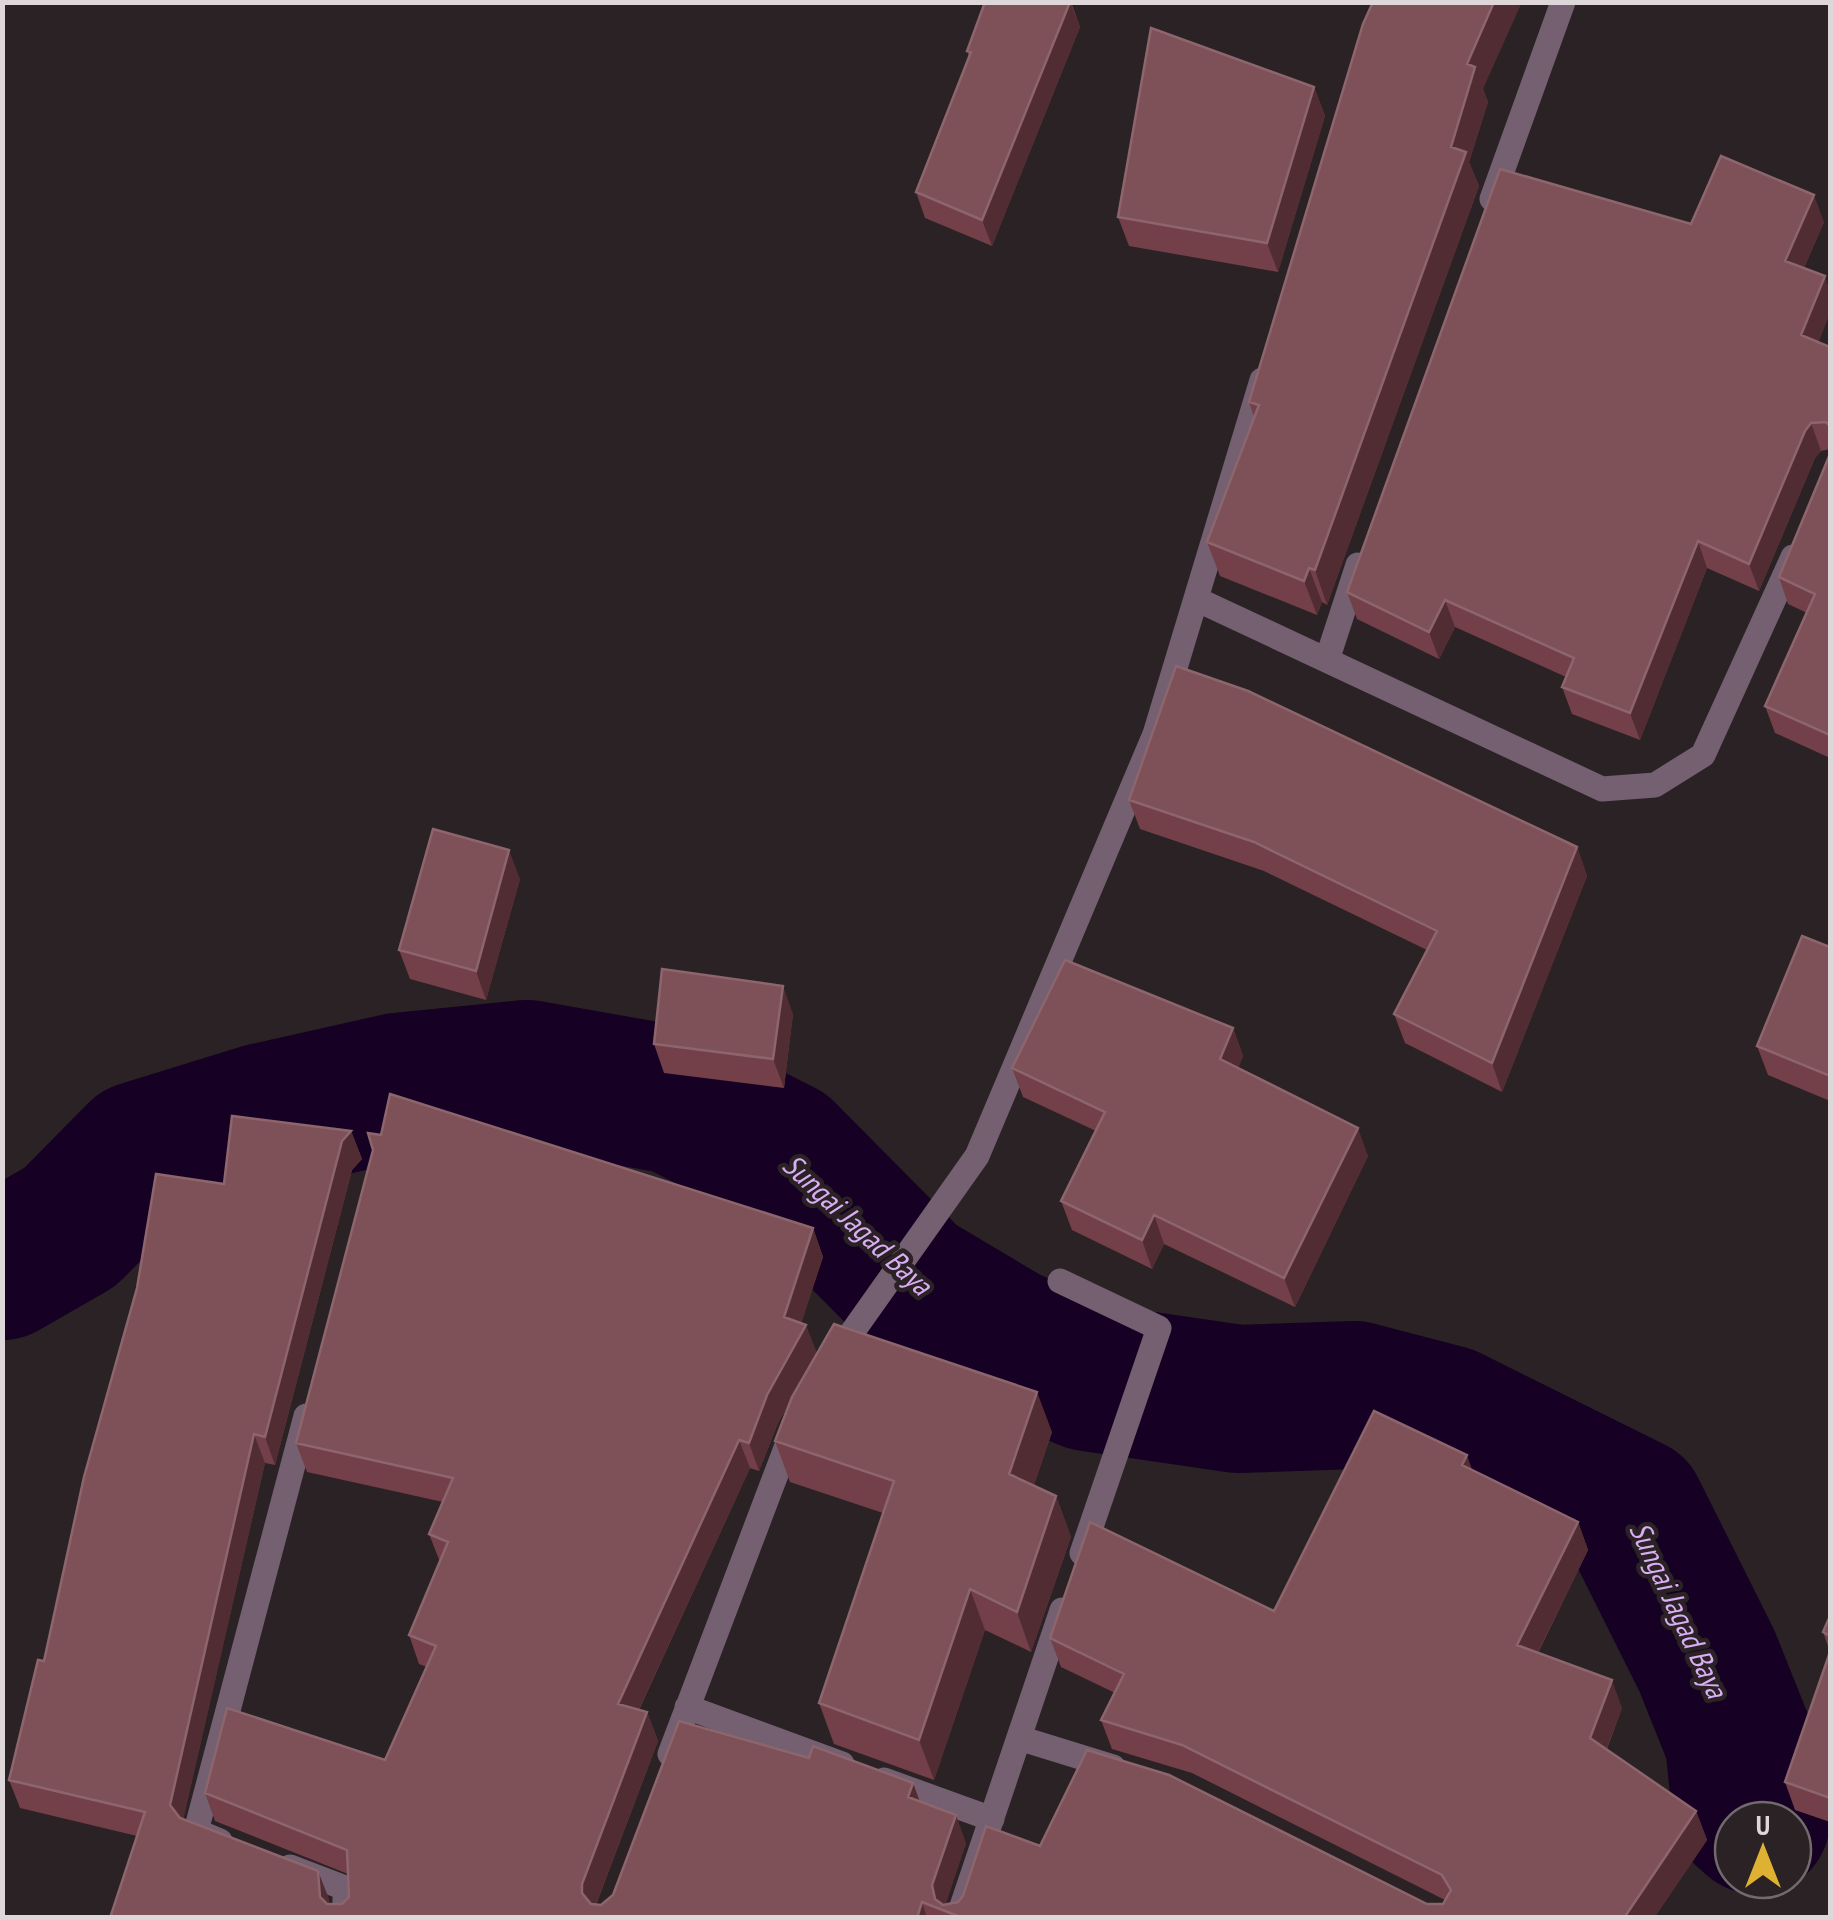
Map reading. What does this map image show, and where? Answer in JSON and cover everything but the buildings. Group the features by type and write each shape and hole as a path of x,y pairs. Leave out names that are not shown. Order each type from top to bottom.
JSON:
{"street":[{"path":"1481,230 1562,2"},
{"path":"661,1777 792,1431 818,1383 977,1156 1155,734 1269,357"},
{"path":"1196,599 1602,788 1655,784 1703,755 1803,532"},
{"path":"1328,660 1364,547"},
{"path":"958,1918 1159,1328 1060,1281"},
{"path":"312,1394 196,1832 345,1888 345,1918"},
{"path":"687,1707 992,1819"},
{"path":"1019,1738 1130,1772"}],"waterway":[{"name":"Sungai Jagad Baya","path":"2,1266 70,1227 141,1155 264,1117 398,1087 527,1074 675,1100 782,1154 911,1284 1005,1340 1088,1377 1238,1399 1355,1395 1447,1419 1632,1511 1707,1661 1739,1741 1745,1800"}]}
